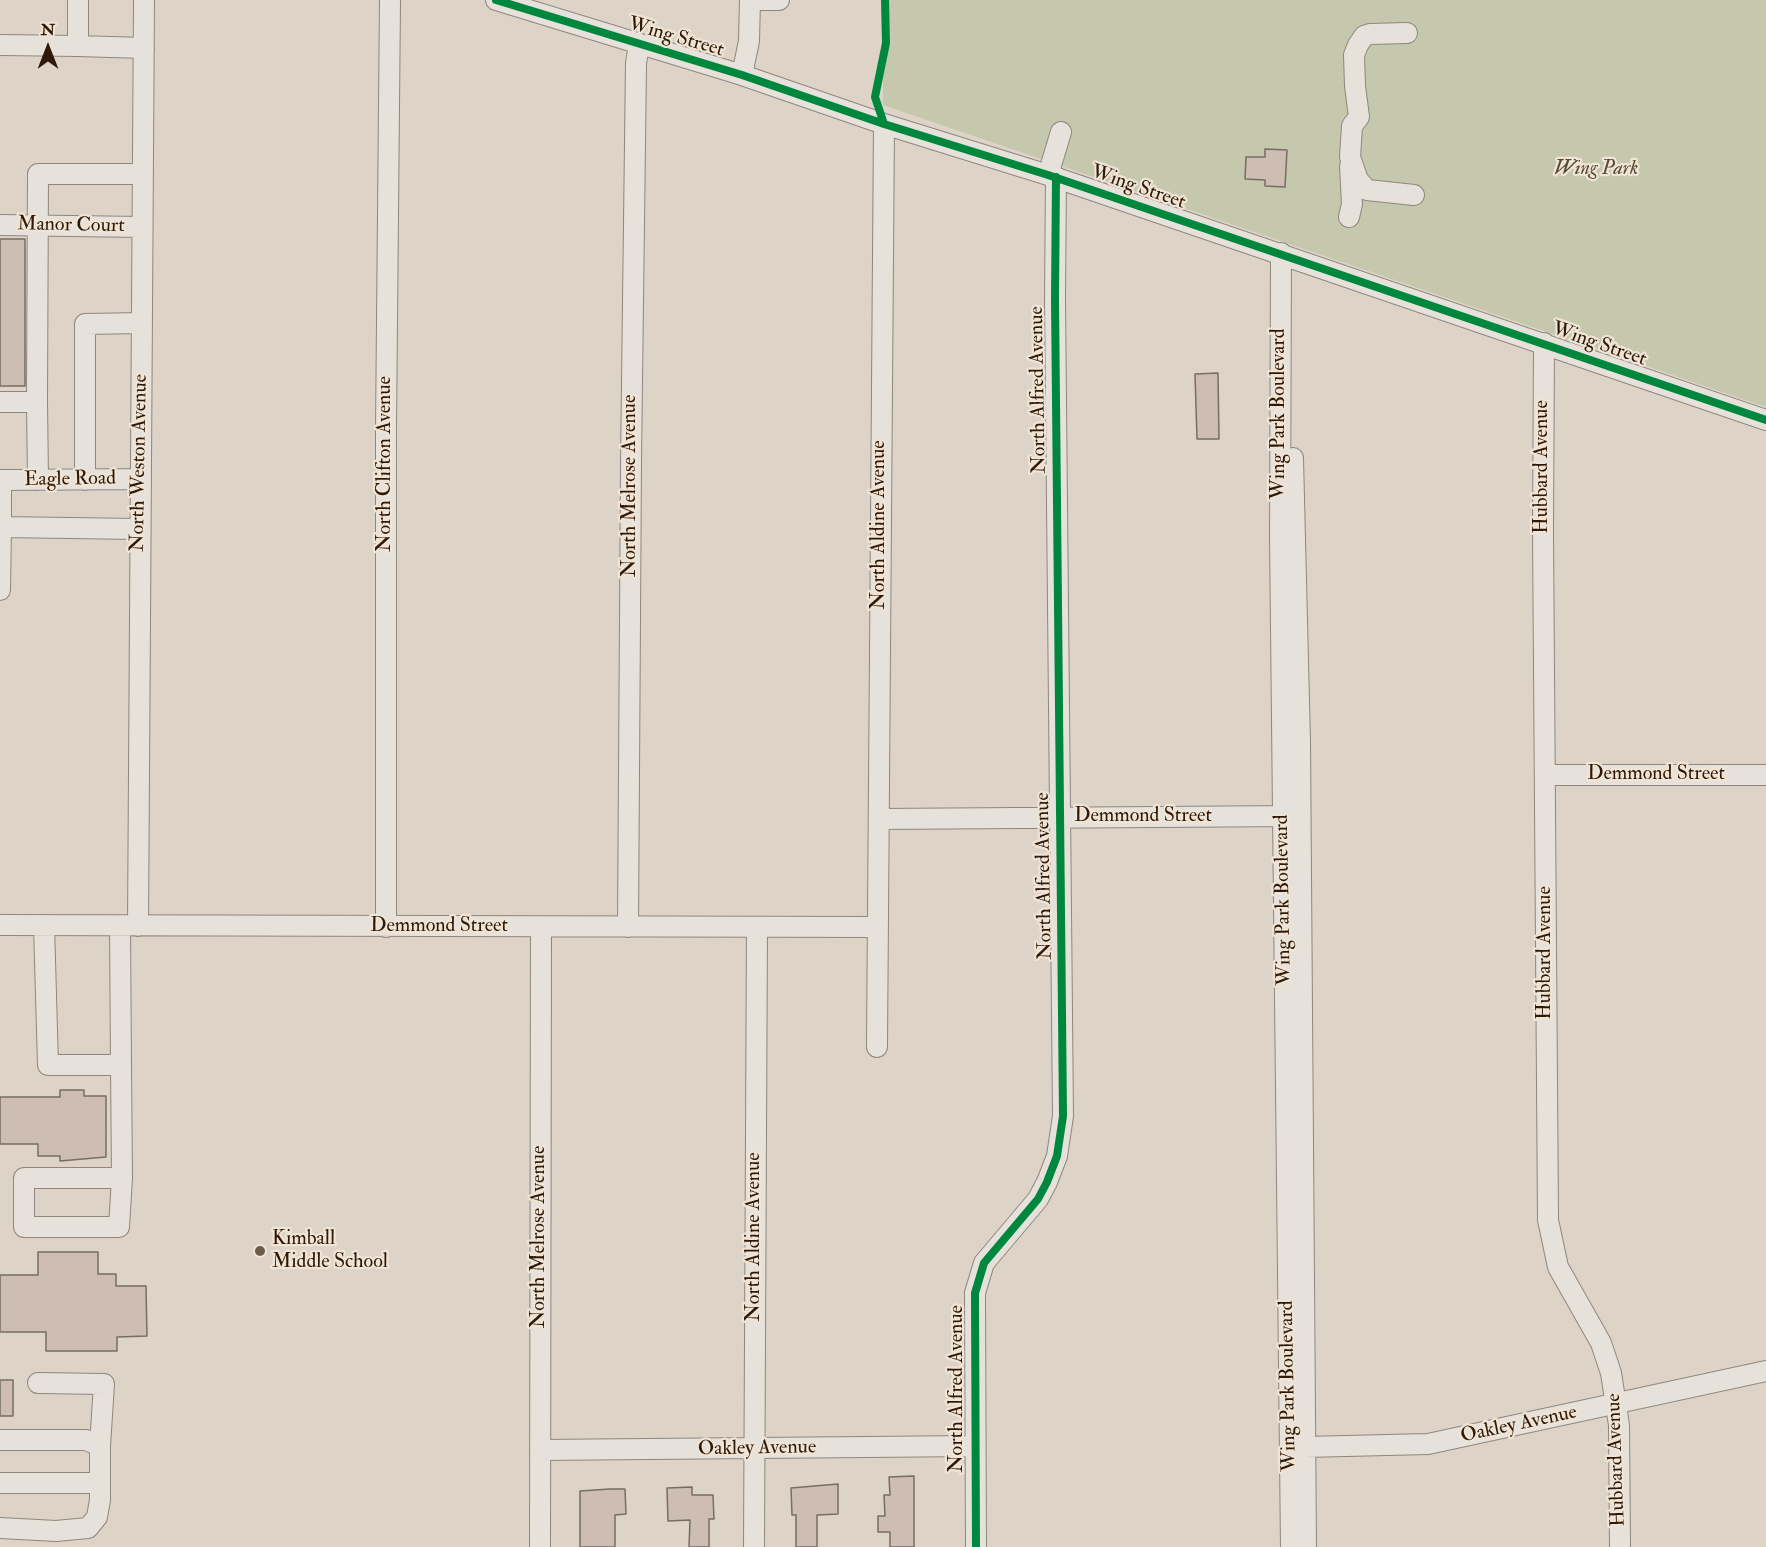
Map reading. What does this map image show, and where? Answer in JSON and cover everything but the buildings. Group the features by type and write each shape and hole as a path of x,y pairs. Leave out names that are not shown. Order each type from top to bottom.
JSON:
{"street":[{"path":"78,0 78,46"},
{"name":"North Weston Avenue","path":"122,1178 24,1178 24,1227 119,1227 122,1178 121,1065 129,926 139,529 144,0"},
{"name":"North Clifton Avenue","path":"386,927 386,429 390,0"},
{"name":"Wing Street","path":"496,0 742,75 1052,176 1766,420"},
{"path":"742,75 749,41 750,0 778,0"},
{"path":"1349,217 1359,193 1358,180 1350,157 1352,126 1359,117 1354,86 1354,56 1364,36 1407,33"},
{"path":"0,45 144,48"},
{"name":"North Melrose Avenue","path":"628,927 631,462 636,63 639,45"},
{"name":"North Aldine Avenue","path":"877,1047 884,123"},
{"name":"North Alfred Avenue","path":"976,1547 974,1315 979,1275 992,1250 1038,1199 1047,1182 1062,1136 1061,818 1052,176 1061,132"},
{"path":"38,480 39,174 142,174"},
{"path":"1359,193 1414,195"},
{"name":"Manor Court","path":"0,225 142,227"},
{"name":"Wing Park Boulevard","path":"1285,255 1300,742 1291,816 1291,1547"},
{"path":"85,480 85,324 142,323"},
{"name":"Hubbard Avenue","path":"1544,343 1548,1220 1557,1267 1601,1343 1611,1373 1617,1403 1620,1547"},
{"path":"0,402 37,402"},
{"name":"Eagle Road","path":"0,480 139,479"},
{"path":"0,480 0,590"},
{"path":"1,527 139,529"},
{"name":"Demmond Street","path":"1546,775 1766,775"},
{"name":"Demmond Street","path":"879,819 1291,816"},
{"name":"Wing Park Boulevard","path":"1291,816 1306,1547"},
{"name":"Demmond Street","path":"0,925 878,927"},
{"path":"44,925 48,1065 121,1065"},
{"name":"North Melrose Avenue","path":"540,1547 541,927"},
{"name":"North Aldine Avenue","path":"754,1547 757,927"},
{"name":"Oakley Avenue","path":"1305,1446 1428,1444 1766,1371"},
{"path":"0,1528 56,1539 88,1528 97,1517 104,1384 38,1383"},
{"path":"0,1440 86,1440 100,1446"},
{"name":"Oakley Avenue","path":"540,1450 974,1446"},
{"path":"0,1484 100,1483"}],"green space":[{"name":"Wing Park","path":"882,0 1766,0 1766,407 883,105"}],"cycle path":[{"path":"496,0 742,75 884,124 1048,175 1766,420"},
{"path":"884,124 875,97 886,43 885,0"},
{"path":"976,1547 975,1293 984,1263 1038,1199 1047,1182 1057,1156 1063,1116 1055,299 1056,177"}],"place":[{"name":"Kimball Middle School","path":"260,1251"}]}
